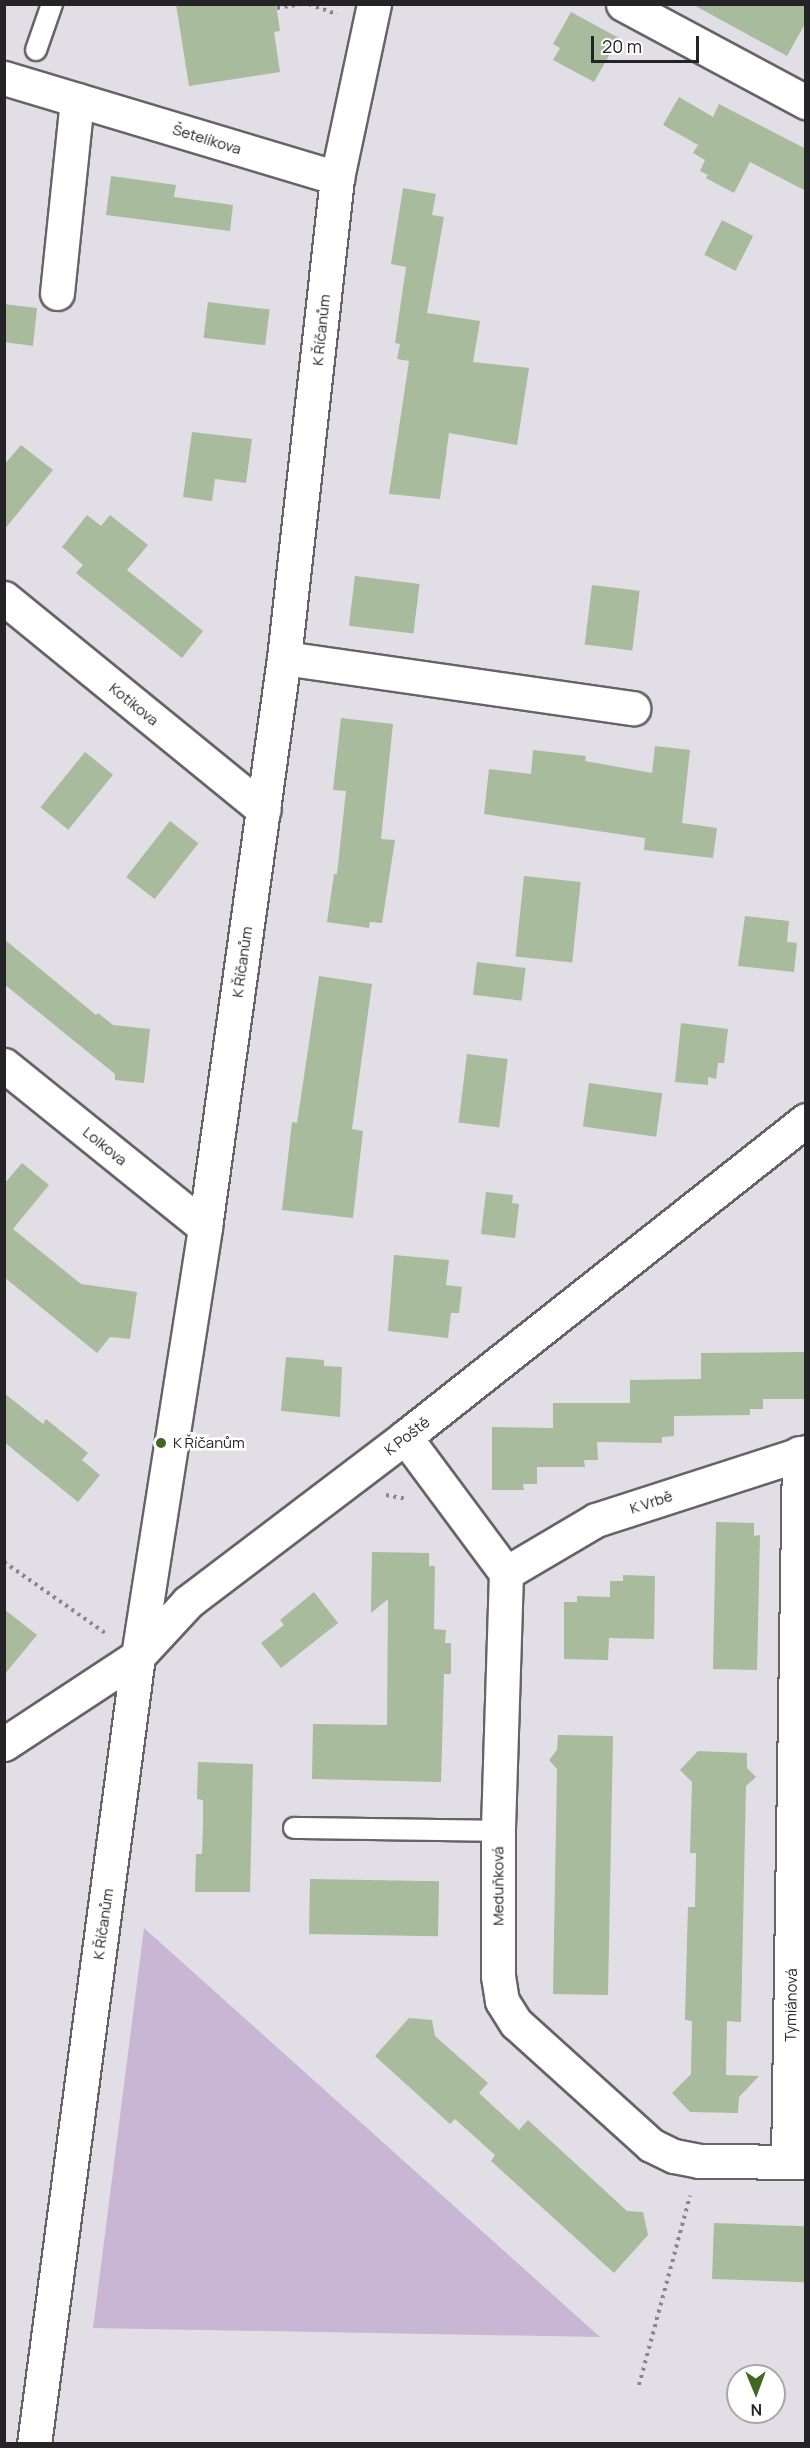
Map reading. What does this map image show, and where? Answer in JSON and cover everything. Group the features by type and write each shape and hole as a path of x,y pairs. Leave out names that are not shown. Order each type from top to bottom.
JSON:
{"street":[{"name":"K Říčanům","path":"34,2444 138,1656 205,1227 264,810 284,658 337,178 374,4"},
{"path":"623,4 806,102"},
{"name":"Šetelíkova","path":"4,78 337,178"},
{"path":"57,293 77,100"},
{"name":"Kotíkova","path":"4,598 264,810"},
{"path":"284,658 633,708"},
{"name":"Lolkova","path":"4,1065 205,1227"},
{"name":"K Poště","path":"4,1744 138,1656 188,1602 405,1437 806,1120"},
{"path":"405,1437 506,1574"},
{"name":"K Vrbě","path":"506,1574 596,1520 802,1452"},
{"name":"Tymiánová","path":"797,2162 802,1452"},
{"name":"Meduňková","path":"506,1574 498,1831 498,1976 502,2001 516,2023 651,2145 674,2156 699,2161 797,2162"}],"lane":[{"path":"36,50 52,4"},
{"path":"294,1828 498,1831"}],"path":[{"path":"276,8 301,4"},
{"path":"383,1494 412,1500"},
{"path":"4,1562 138,1656"},
{"path":"639,2385 691,2189"}],"shaded area":[{"path":"144,1928 600,2337 93,2328"}],"building":[{"path":"176,4 276,4 280,31 274,32 280,72 189,86"},
{"path":"692,4 806,4 806,22 787,56"},
{"path":"571,12 619,38 594,82 553,60 560,48 553,44"},
{"path":"679,97 713,117 719,104 806,149 806,191 750,162 734,193 706,178 708,175 700,171 705,160 693,153 698,145 663,125"},
{"path":"111,176 176,185 174,197 233,205 230,231 106,215"},
{"path":"403,188 436,194 432,215 444,217 427,313 480,321 473,362 529,368 517,445 449,433 440,499 389,494 409,361 397,359 400,344 395,343 406,267 391,264"},
{"path":"722,220 753,236 735,271 704,255"},
{"path":"208,302 270,310 265,345 204,338"},
{"path":"4,304 37,308 33,346 4,342"},
{"path":"192,432 252,439 246,483 215,479 212,501 183,497"},
{"path":"21,445 53,470 4,530 4,465"},
{"path":"87,515 101,526 110,515 148,545 127,570 203,631 182,658 76,573 83,565 62,547"},
{"path":"355,576 420,584 413,634 349,626"},
{"path":"592,585 640,591 632,650 585,645"},
{"path":"341,718 393,724 381,839 395,840 382,923 370,922 369,928 327,922 334,874 337,874 346,791 333,790"},
{"path":"655,746 690,750 682,823 717,828 713,858 644,850 645,838 484,814 489,769 531,774 533,750 586,756 585,761 652,773"},
{"path":"85,752 113,775 68,830 40,807"},
{"path":"170,821 198,843 155,899 126,877"},
{"path":"524,876 581,882 572,963 516,957"},
{"path":"745,916 789,921 787,942 797,943 794,972 738,966"},
{"path":"4,939 96,1015 98,1013 113,1025 150,1029 144,1083 115,1080 115,1074 4,984"},
{"path":"477,962 526,968 522,1001 473,995"},
{"path":"319,976 372,984 352,1129 363,1131 353,1218 282,1210 292,1122 297,1123"},
{"path":"681,1023 728,1029 724,1063 718,1063 716,1079 708,1077 708,1085 675,1082"},
{"path":"467,1054 508,1059 499,1127 459,1122"},
{"path":"589,1083 662,1093 656,1137 583,1127"},
{"path":"22,1163 49,1185 13,1229 81,1284 137,1292 130,1339 110,1337 97,1353 4,1277 4,1184"},
{"path":"486,1192 513,1195 512,1203 519,1204 515,1238 481,1234"},
{"path":"394,1255 449,1260 446,1285 462,1287 459,1313 451,1313 448,1338 388,1331"},
{"path":"806,1352 806,1399 763,1399 763,1409 750,1409 750,1415 674,1416 674,1436 662,1437 662,1443 597,1442 598,1460 584,1460 585,1467 537,1467 537,1484 523,1484 524,1490 492,1490 492,1427 553,1428 553,1403 630,1403 630,1380 701,1379 701,1353"},
{"path":"286,1357 324,1360 324,1366 342,1367 340,1417 281,1411"},
{"path":"4,1393 43,1424 46,1419 88,1453 82,1460 100,1475 78,1502 4,1442"},
{"path":"716,1522 754,1523 754,1536 760,1535 757,1670 713,1669"},
{"path":"372,1552 429,1553 429,1566 435,1566 434,1629 446,1630 445,1643 451,1643 451,1674 444,1674 441,1782 312,1779 313,1724 387,1725 388,1599 371,1613"},
{"path":"623,1575 655,1576 654,1639 609,1638 608,1660 564,1659 564,1602 577,1602 577,1596 610,1597 610,1581 623,1581"},
{"path":"314,1592 338,1623 281,1668 261,1643 284,1625 280,1620"},
{"path":"4,1609 37,1635 4,1675"},
{"path":"558,1735 613,1736 608,1995 553,1994 557,1769 549,1760 557,1750"},
{"path":"698,1751 747,1753 747,1768 756,1777 746,1786 741,2022 727,2021 726,2075 759,2076 739,2097 738,2113 690,2112 672,2093 691,2074 692,2021 685,2020 688,1907 695,1907 696,1853 690,1853 692,1782 680,1770"},
{"path":"198,1762 253,1764 250,1892 195,1892 196,1854 202,1854 203,1827 203,1800 197,1799"},
{"path":"310,1879 439,1881 438,1936 309,1934"},
{"path":"409,2018 432,2020 435,2036 488,2083 479,2093 519,2130 528,2120 627,2211 643,2212 648,2235 614,2273 491,2161 495,2155 455,2119 450,2124 375,2056"},
{"path":"714,2223 806,2226 804,2282 712,2279"}],"place":[{"name":"K Říčanům","path":"161,1443"}]}
